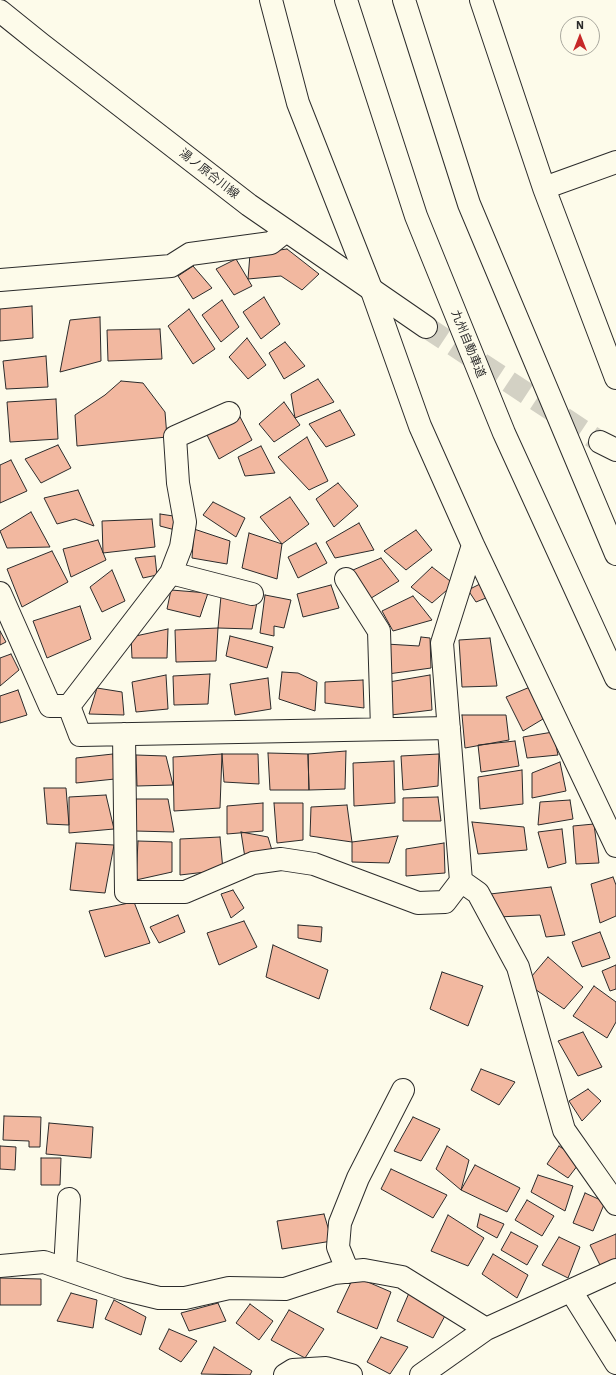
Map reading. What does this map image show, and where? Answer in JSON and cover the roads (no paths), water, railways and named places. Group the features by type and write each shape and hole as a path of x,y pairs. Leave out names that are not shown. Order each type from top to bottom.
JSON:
{"main road":[{"path":"271,0 298,103 372,291 420,426 473,545 616,846"},
{"name":"九州自動車道","path":"346,0 416,216 504,433 616,678"},
{"path":"404,0 469,204 616,554"},
{"path":"481,0 544,188 616,378"},
{"name":"湯ノ原合川線","path":"0,10 41,44 249,205 426,327"},
{"path":"544,188 616,162"},
{"path":"0,280 171,266 190,254 271,243 286,231"},
{"path":"69,706 171,573 181,547 185,522 178,482 176,437 229,414"},
{"path":"124,734 126,892 185,892 253,863 281,859 314,864 418,903 445,902 460,880 442,643 473,545"},
{"path":"171,573 252,594"},
{"path":"346,579 380,631 382,729"},
{"path":"0,593 50,706 69,706"},
{"path":"69,706 80,735 448,728"},
{"path":"460,880 478,893 518,966 564,1130 616,1204"},
{"path":"348,1272 338,1247 340,1223 358,1178 403,1090"},
{"path":"65,1269 69,1199"},
{"path":"0,1266 44,1262 122,1289 159,1298 185,1298 229,1288 285,1289 334,1273 364,1270 402,1277 486,1329"},
{"path":"421,1375 486,1329 616,1270"},
{"path":"571,1291 616,1363"},
{"path":"285,1375 293,1370 326,1368 351,1375"}],"tunnel":[{"path":"426,327 600,442"}]}
